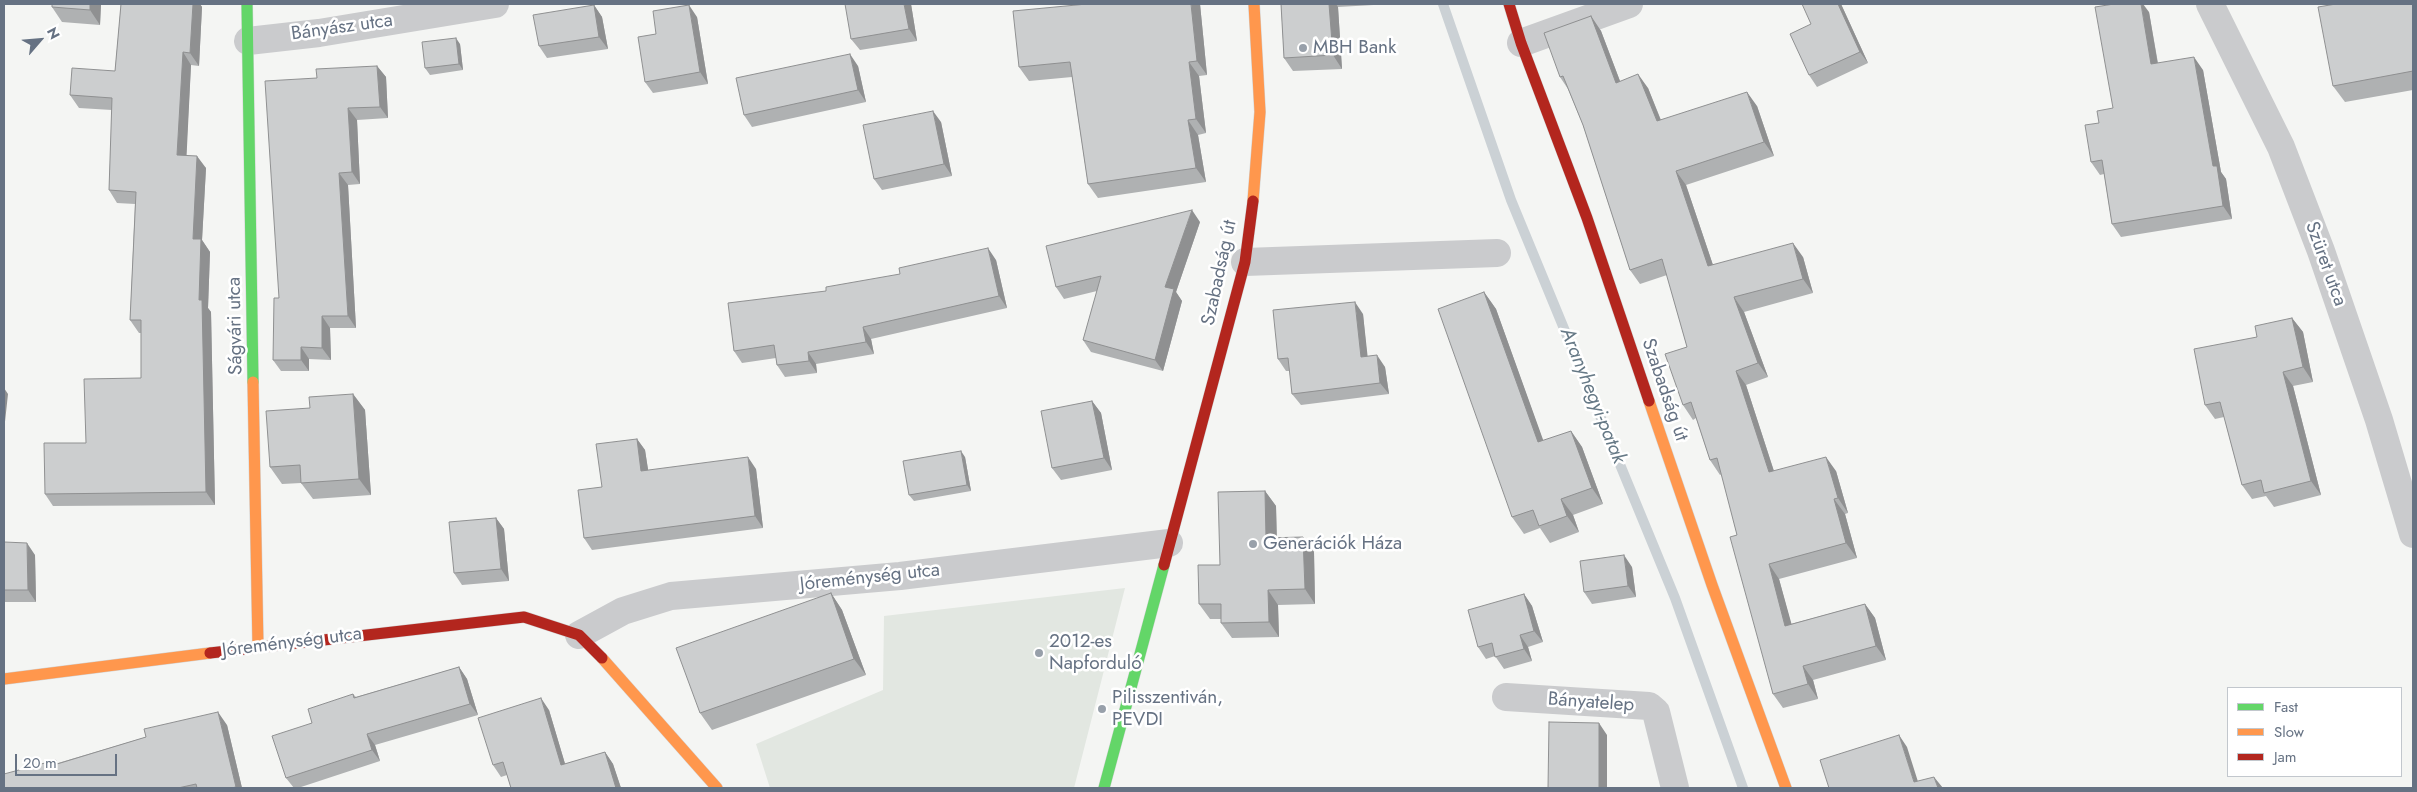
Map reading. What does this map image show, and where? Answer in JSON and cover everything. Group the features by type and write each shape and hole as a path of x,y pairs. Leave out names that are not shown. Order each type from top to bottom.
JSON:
{"street":[{"name":"Ságvári utca","path":"247,4 258,647"},
{"name":"Bányász utca","path":"248,41 319,33 496,4"},
{"name":"Szabadság út","path":"1170,543 1245,262 1255,185 1260,112 1254,4"},
{"name":"Szabadság út","path":"1509,4 1521,43 1587,218 1712,585 1786,788"},
{"path":"1521,43 1628,4"},
{"name":"Szüret utca","path":"2210,4 2281,147 2318,242 2379,420 2413,534"},
{"path":"1245,262 1498,253"},
{"path":"1104,788 1170,543"},
{"name":"Jóreménység utca","path":"579,635 623,611 671,596 900,576 1170,543"},
{"name":"Jóreménység utca","path":"4,679 258,647 524,617 579,635 614,670 717,788"},
{"name":"Bányatelep","path":"1506,697 1649,706 1656,712 1675,788"}],"shaded area":[{"path":"1125,588 1074,788 770,788 756,744 883,690 884,616"}],"building":[{"path":"52,4 90,4 90,10 52,7"},
{"path":"121,4 193,4 190,53 183,52 177,155 197,156 193,239 201,239 199,300 202,300 206,492 45,494 44,443 86,443 84,379 141,378 141,320 130,320 136,192 109,190 112,98 70,95 72,68 115,71"},
{"path":"845,4 904,4 909,29 851,39"},
{"path":"1087,4 1191,4 1197,61 1189,62 1196,119 1188,120 1196,168 1088,184 1070,62 1019,67 1013,11"},
{"path":"1281,4 1329,4 1333,55 1284,58"},
{"path":"1802,4 1838,4 1860,52 1809,75 1790,34 1811,24"},
{"path":"2114,4 2141,4 2151,64 2194,57 2213,166 2217,166 2223,206 2112,224 2102,160 2091,162 2085,125 2099,123 2097,111 2113,108 2095,7"},
{"path":"2336,4 2413,4 2413,71 2333,86 2318,7"},
{"path":"594,5 599,37 539,46 533,15"},
{"path":"689,5 700,72 645,82 638,37 656,34 653,11"},
{"path":"1591,16 1616,83 1638,74 1657,121 1747,92 1764,142 1676,171 1708,266 1793,243 1803,279 1734,297 1758,363 1736,371 1769,472 1826,457 1838,498 1834,499 1846,543 1769,564 1785,626 1865,604 1876,646 1803,666 1808,684 1773,694 1730,537 1737,535 1717,458 1710,460 1691,402 1683,405 1665,354 1687,347 1662,259 1630,270 1583,125 1563,76 1560,77 1544,33"},
{"path":"456,38 459,64 425,68 422,42"},
{"path":"850,54 858,90 744,115 736,78"},
{"path":"377,66 380,107 348,108 352,172 339,173 348,316 322,316 322,348 301,347 301,360 273,360 274,298 279,298 265,81 317,78 316,69"},
{"path":"933,111 944,164 874,179 863,125"},
{"path":"1192,210 1165,287 1174,289 1155,360 1083,340 1101,276 1056,287 1046,246"},
{"path":"988,248 999,296 863,327 866,342 808,352 809,361 777,365 774,345 734,351 728,303 826,291 826,287 900,274 899,268"},
{"path":"1484,292 1538,442 1571,431 1592,488 1561,499 1567,516 1539,526 1533,510 1512,517 1438,309"},
{"path":"1355,302 1361,357 1377,355 1380,383 1292,394 1288,358 1278,359 1273,310"},
{"path":"2292,318 2303,367 2283,372 2311,481 2264,493 2261,480 2242,485 2220,402 2205,405 2194,349 2257,337 2255,326"},
{"path":"353,394 359,479 301,483 300,465 270,467 266,411 310,408 309,397"},
{"path":"1092,401 1104,458 1052,468 1041,411"},
{"path":"637,439 641,471 748,457 755,516 584,538 578,490 602,487 596,444"},
{"path":"961,451 967,485 909,495 903,461"},
{"name":"Generációk Háza","path":"1265,491 1266,538 1303,537 1305,589 1268,590 1269,622 1221,623 1221,604 1199,604 1198,565 1220,565 1218,492"},
{"path":"496,518 501,569 454,573 449,522"},
{"path":"4,542 27,543 28,590 4,590"},
{"path":"1624,555 1628,586 1584,592 1580,561"},
{"path":"831,593 854,659 700,713 676,648"},
{"path":"1524,594 1534,631 1520,635 1524,649 1495,657 1492,643 1478,647 1468,610"},
{"path":"459,667 470,704 367,734 372,750 286,778 272,736 312,723 308,709 353,694 354,698"},
{"path":"541,698 561,765 605,752 616,788 511,788 503,762 493,765 478,718"},
{"path":"218,712 236,787 197,788 196,784 178,788 4,788 4,774 56,760 57,764 146,737 144,729"},
{"path":"1549,722 1599,723 1599,788 1548,788"},
{"path":"1899,735 1914,782 1934,777 1938,788 1829,788 1820,760"}],"waterway":[{"name":"Aranyhegyi-patak","path":"1443,4 1511,200 1675,598 1743,788"}],"traffic: fast":[{"path":"247,4 253,382"},
{"path":"1104,788 1164,565"}],"traffic: slow":[{"path":"1253,201 1260,112 1254,4"},
{"path":"253,382 258,647"},
{"path":"1649,401 1712,585 1786,788"},
{"path":"4,679 210,653"},
{"path":"602,658 717,788"}],"traffic: jam":[{"path":"1509,4 1521,43 1587,218 1649,401"},
{"path":"1164,565 1245,262 1253,201"},
{"path":"210,653 524,617 579,635 602,658"}],"place":[{"name":"MBH Bank","path":"1303,48"},
{"name":"Generációk Háza","path":"1253,544"},
{"name":"2012-es Napforduló","path":"1039,653"},
{"name":"Pilisszentiván, PEVDI","path":"1102,709"}]}
